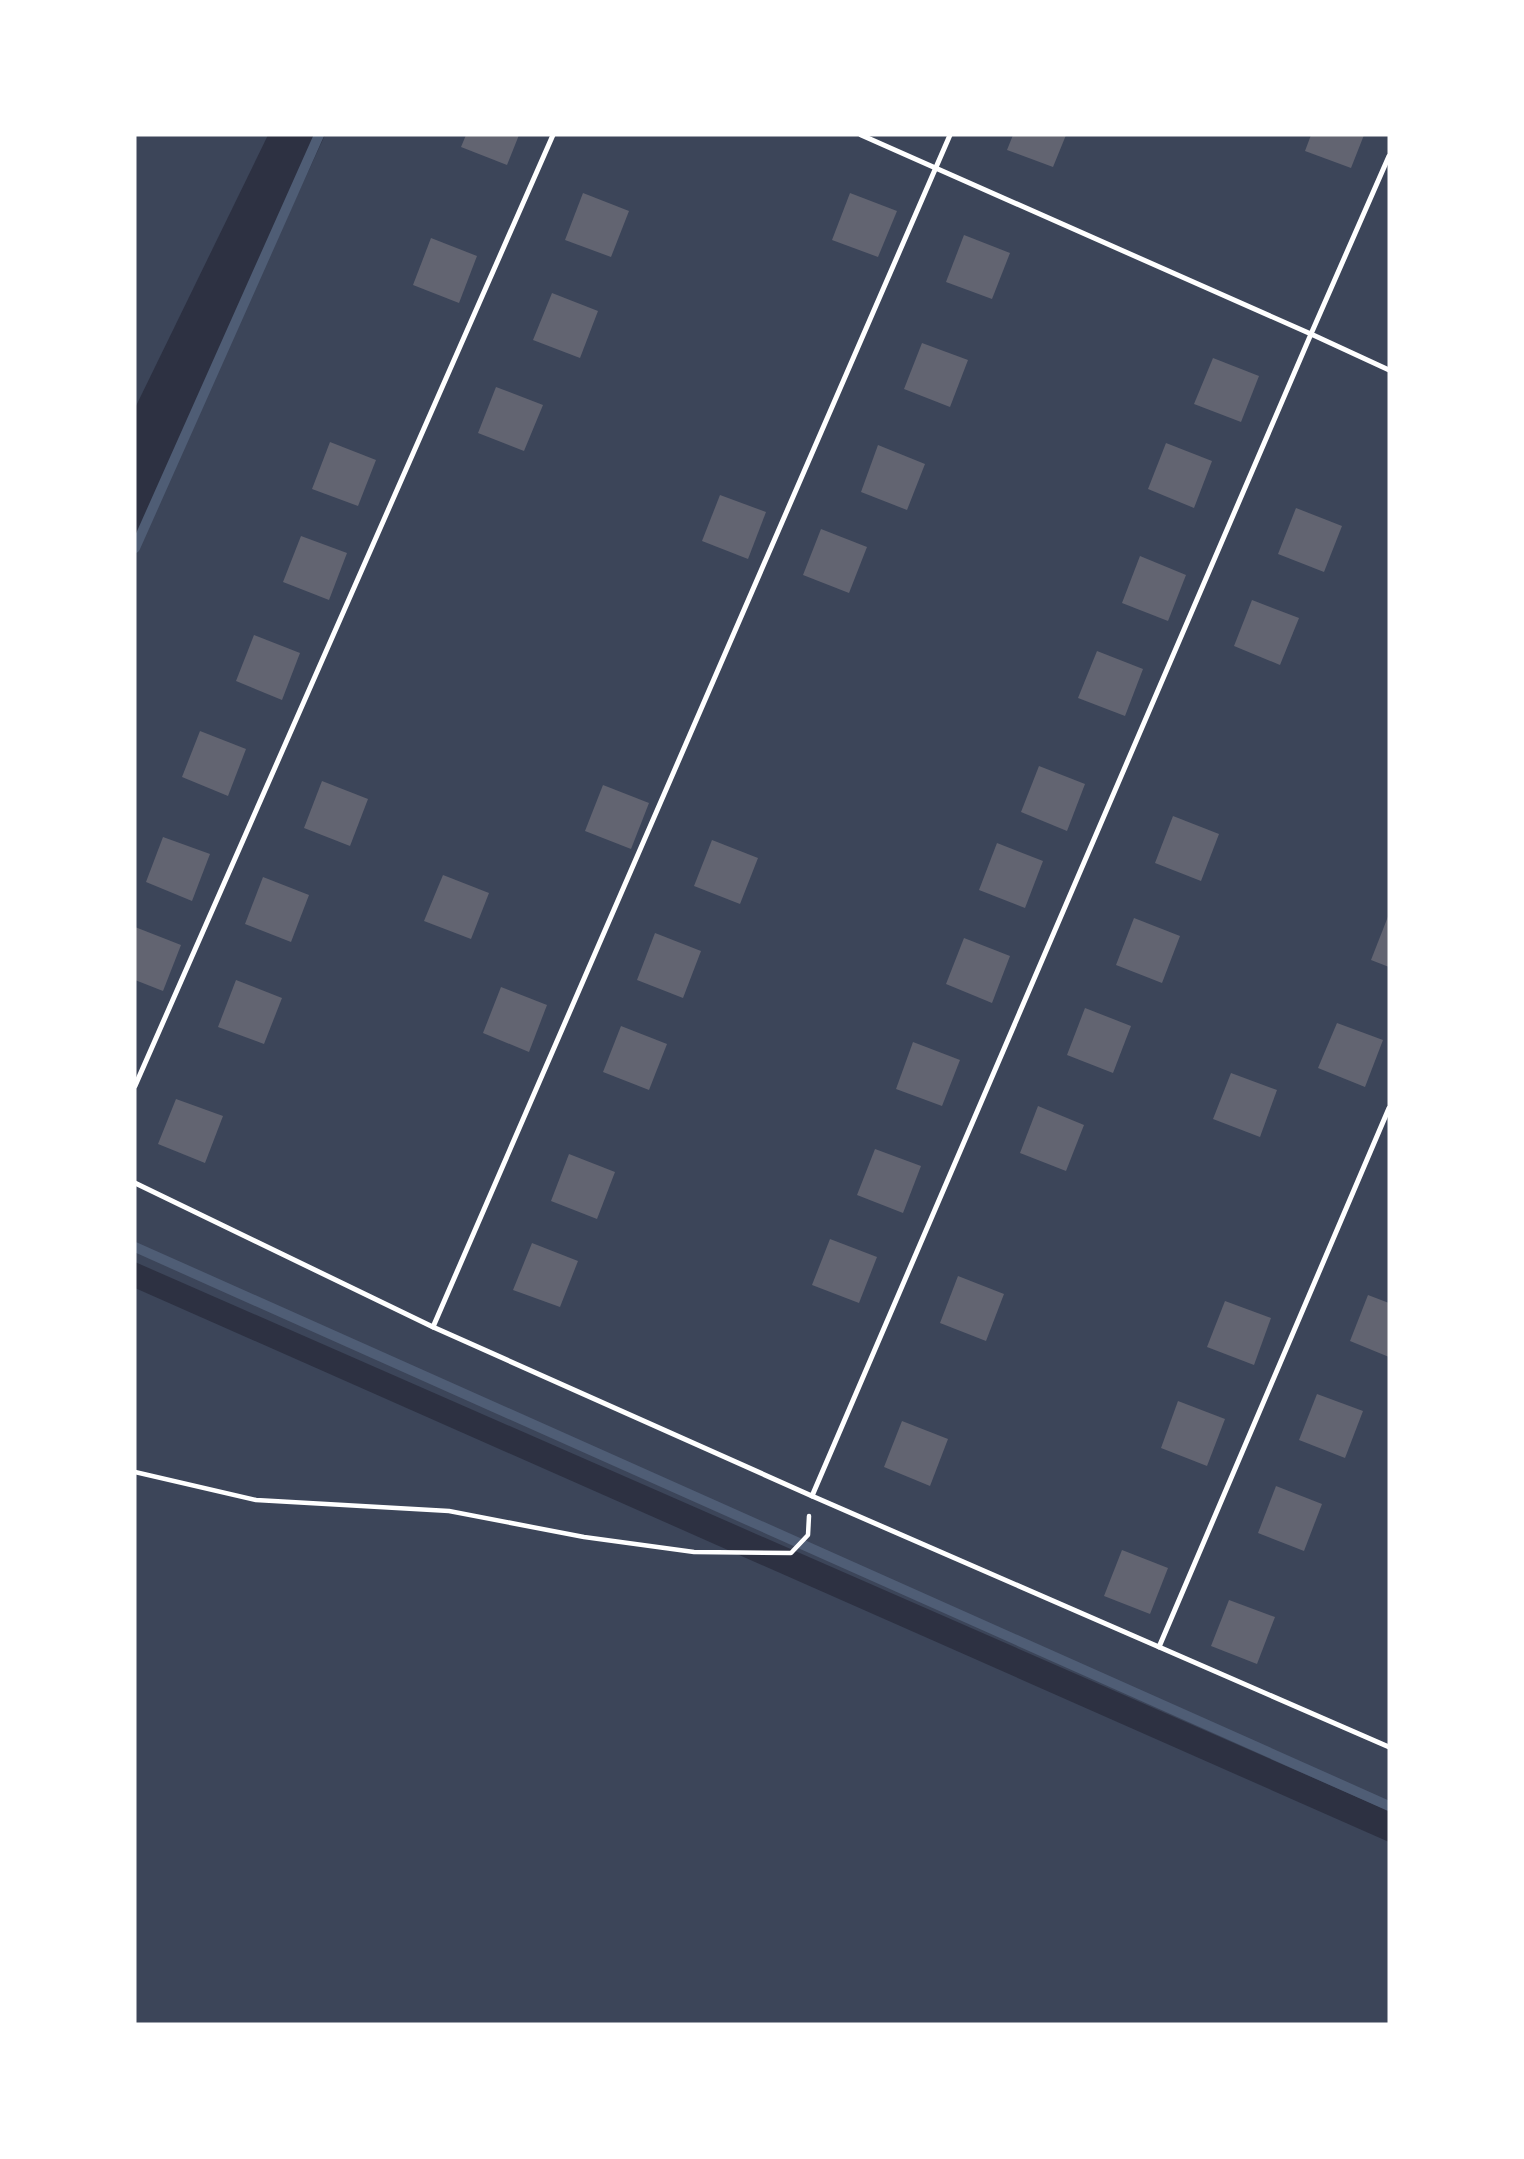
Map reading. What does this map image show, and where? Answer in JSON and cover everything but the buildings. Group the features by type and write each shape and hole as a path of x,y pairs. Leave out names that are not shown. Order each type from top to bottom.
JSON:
{"lane":[{"path":"135,1086 553,135"},
{"path":"861,135 1389,370"},
{"path":"433,1327 950,135"},
{"path":"811,1496 1389,156"},
{"path":"1158,1647 1389,1108"},
{"path":"135,1183 433,1327 811,1496 1389,1747"}],"path":[{"path":"135,1472 257,1500 449,1511 584,1537 694,1552 791,1553 807,1535"}],"shaded area":[{"path":"135,135 268,135 135,408"},
{"path":"325,135 1389,135 1389,1811 135,1262 135,546"},
{"path":"135,1288 1389,1842 1389,2024 135,2024"}],"waterway":[{"path":"135,548 319,135"},
{"path":"135,1247 1389,1806"}]}
